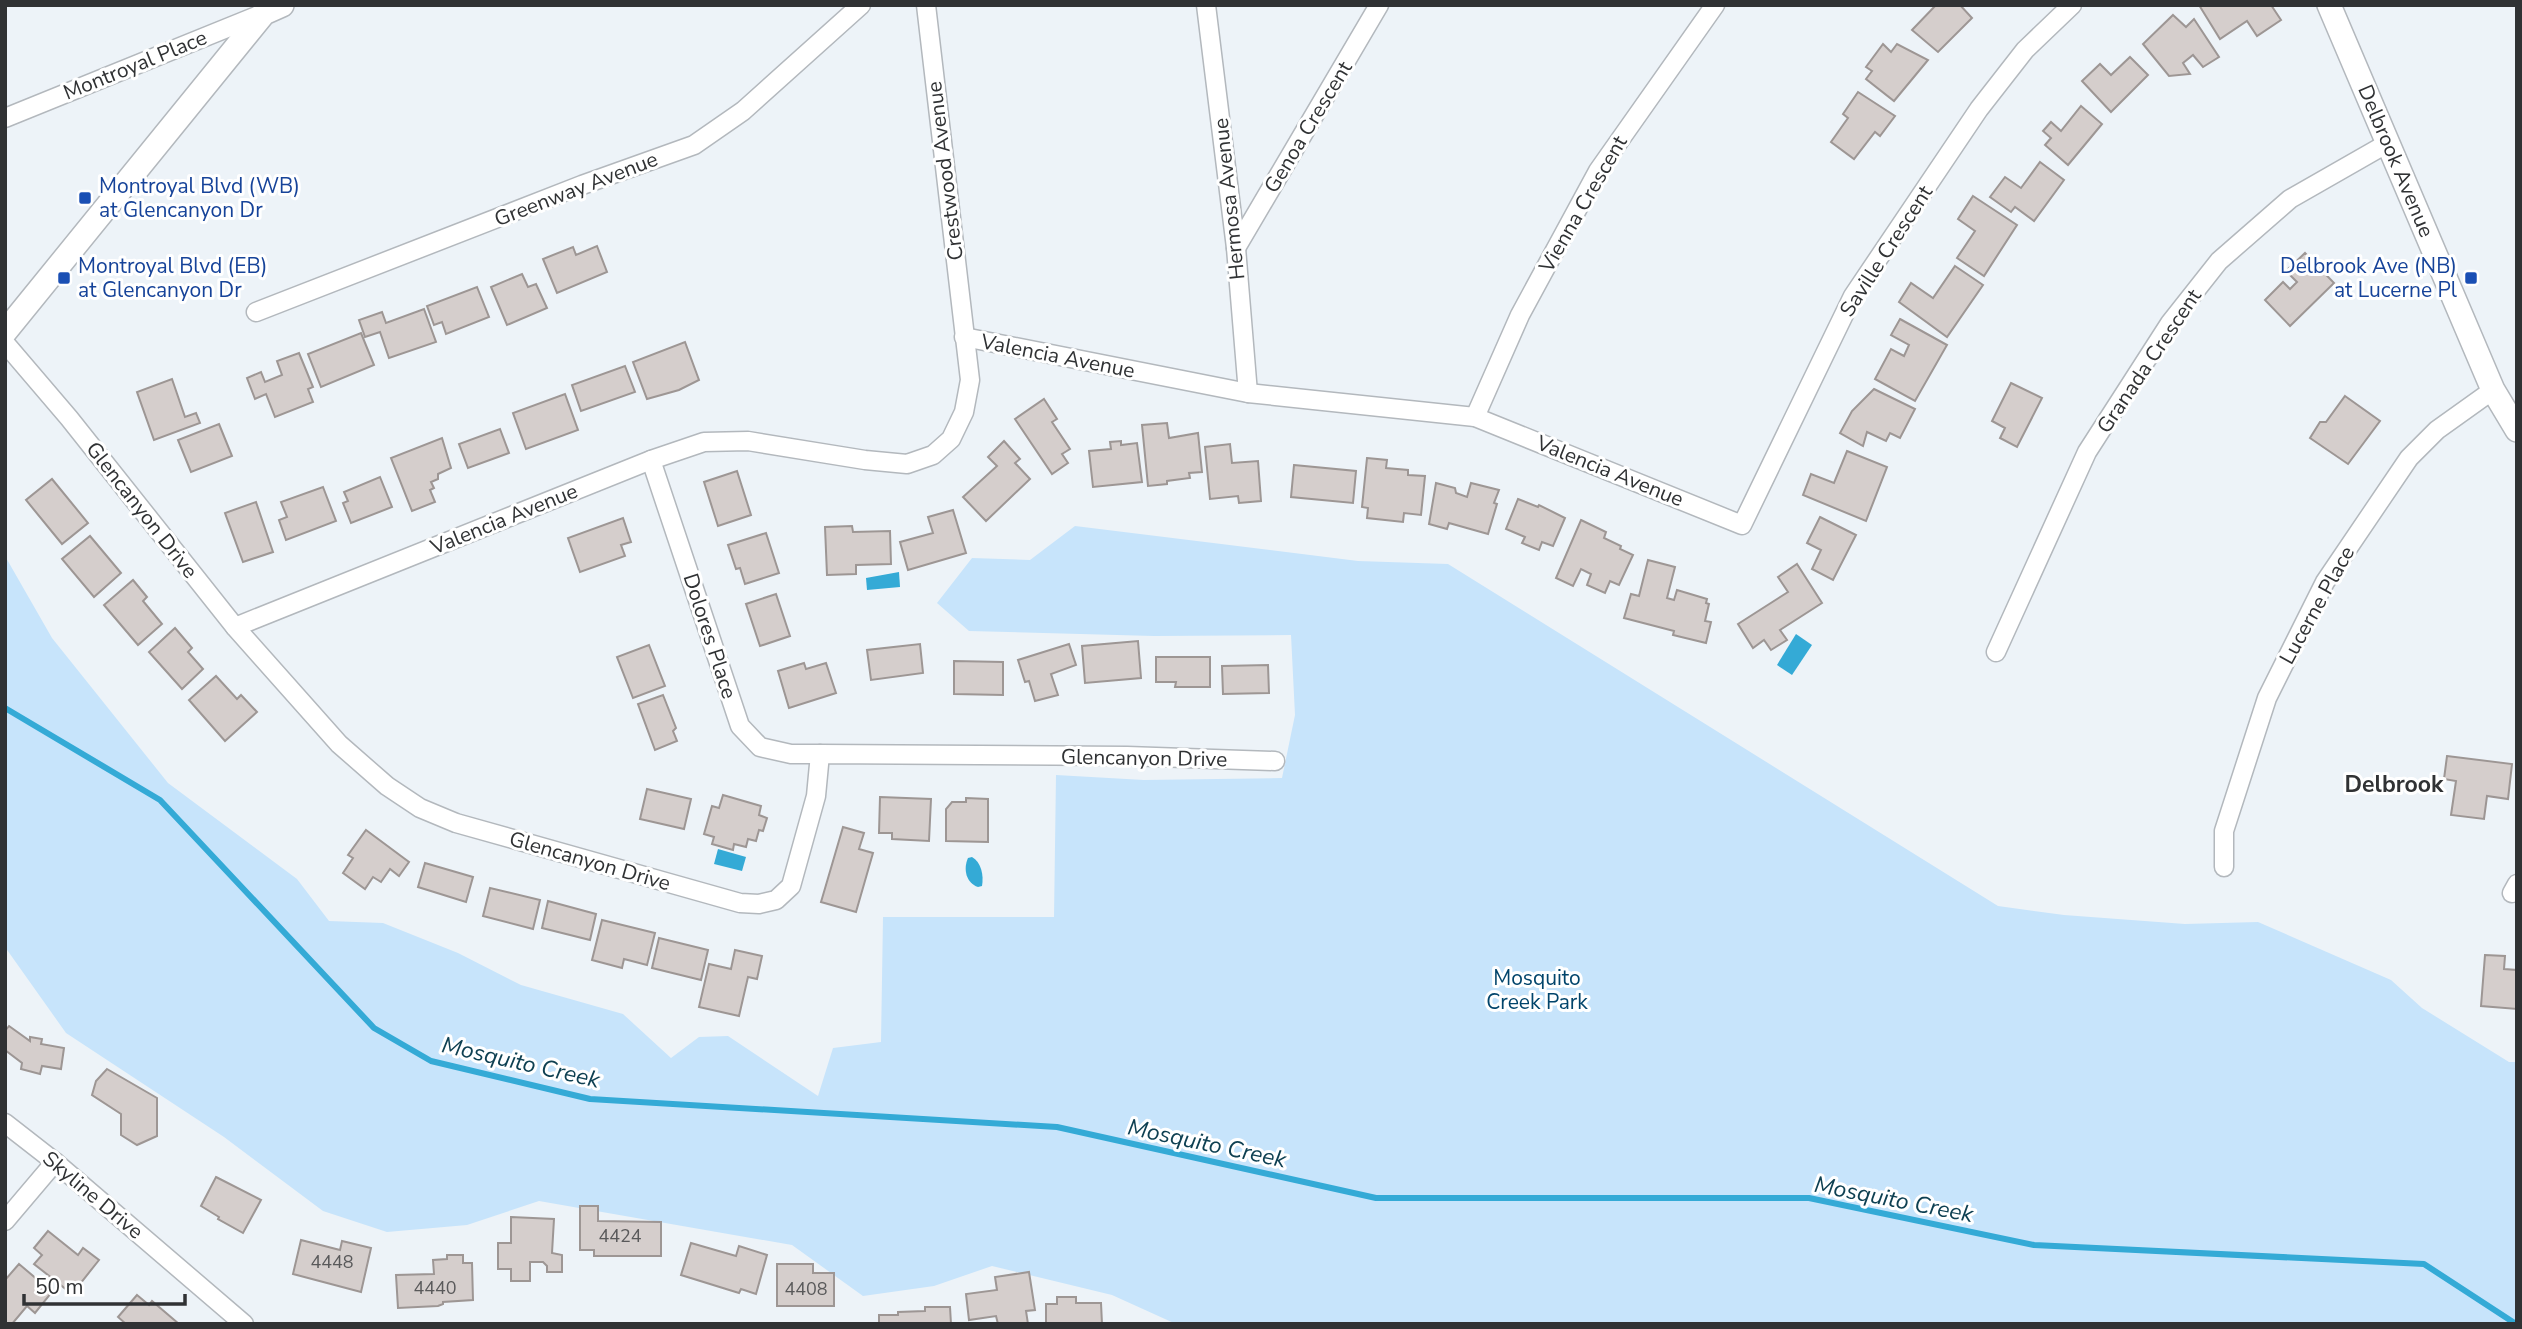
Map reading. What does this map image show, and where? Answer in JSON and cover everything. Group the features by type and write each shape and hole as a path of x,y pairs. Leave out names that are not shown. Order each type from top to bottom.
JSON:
{"street":[{"name":"Greenway Avenue","path":"256,312 582,185 694,145 743,111 861,5"},
{"name":"Crestwood Avenue","path":"926,5 964,337"},
{"name":"Hermosa Avenue","path":"1206,5 1236,248 1248,393"},
{"name":"Genoa Crescent","path":"1236,248 1379,5"},
{"name":"Vienna Crescent","path":"1475,417 1520,315 1598,171 1715,5"},
{"name":"Saville Crescent","path":"1742,525 1853,296 1979,110 2025,50 2072,5"},
{"name":"Delbrook Avenue","path":"2329,5 2493,390 2517,430"},
{"name":"Montroyal Place","path":"5,118 273,9"},
{"path":"5,332 273,9"},
{"name":"Granada Crescent","path":"1996,652 2087,452 2170,323 2219,261 2290,199 2388,143"},
{"name":"Valencia Avenue","path":"235,627 651,460 704,442 748,441 907,464 933,455 951,439 964,412 970,380 964,337 1248,393 1475,417 1742,525"},
{"name":"Glencanyon Drive","path":"5,343 69,418 235,627 339,744 387,786 420,807 456,823 740,903 760,904 776,901 791,886 816,796 820,754 1275,761"},
{"name":"Lucerne Place","path":"2224,867 2224,831 2267,698 2325,583 2409,458 2437,430 2493,390"},
{"name":"Dolores Place","path":"651,460 740,726 760,747 791,754 820,754"},
{"name":"Skyline Drive","path":"5,1123 55,1162 244,1324"},
{"path":"5,1221 55,1162"}],"green space":[{"name":"Mosquito Creek Park","path":"1075,526 1358,561 1448,564 1998,906 2064,915 2185,924 2258,922 2391,980 2422,1008 2509,1062 2517,1062 2517,1324 1176,1324 1112,1295 992,1266 934,1286 863,1296 792,1245 539,1201 467,1225 387,1232 323,1211 224,1137 66,1033 5,947 5,556 52,638 168,783 297,879 329,921 383,923 458,953 521,985 623,1014 671,1058 699,1037 728,1036 818,1096 833,1048 881,1042 883,917 1054,917 1056,775 1144,780 1282,778 1295,715 1291,635 1154,636 969,631 937,603 972,558 1030,560"}],"water":[{"path":"899,572 900,587 867,590 866,578"},
{"path":"1796,634 1812,645 1792,675 1777,665"},
{"path":"718,849 746,857 742,871 714,864"},
{"path":"972,857 981,869 982,886 974,885 967,875 968,858"}],"building":[{"path":"1936,5 1960,5 1972,18 1938,52 1912,30"},
{"path":"2199,5 2271,5 2281,20 2257,36 2247,21 2220,39"},
{"path":"2173,15 2186,27 2194,19 2219,57 2203,67 2193,55 2183,63 2190,74 2169,76 2143,44"},
{"path":"1883,44 1891,52 1897,44 1928,60 1894,101 1866,79 1872,71 1866,67"},
{"path":"2130,57 2148,75 2111,112 2082,81 2100,64 2111,75"},
{"path":"1858,92 1895,116 1880,136 1875,132 1854,159 1831,142 1848,118 1843,114"},
{"path":"2081,106 2102,124 2068,165 2045,145 2051,138 2043,131 2051,122 2061,131"},
{"path":"2040,162 2064,180 2034,221 2015,207 2011,212 1990,197 2005,177 2021,188"},
{"path":"1973,196 2017,225 1984,276 1957,258 1975,231 1958,219"},
{"path":"597,246 607,272 557,293 543,259 573,247 576,255"},
{"path":"2305,253 2334,283 2290,326 2265,300 2283,282 2290,289 2297,282 2286,271"},
{"path":"1955,266 1983,285 1947,337 1899,302 1911,283 1933,298"},
{"path":"522,274 528,287 536,284 547,308 507,325 491,287"},
{"path":"477,287 489,317 446,334 442,322 434,325 427,306"},
{"path":"424,309 436,342 389,358 380,332 365,337 359,320 382,312 386,323"},
{"path":"1900,319 1947,345 1915,401 1875,379 1891,349 1904,356 1909,345 1891,335"},
{"path":"361,333 374,365 321,387 308,354"},
{"path":"685,342 699,380 679,390 647,399 633,362"},
{"path":"299,353 313,387 308,389 313,402 275,417 266,394 255,399 247,378 261,372 265,382 282,375 277,361"},
{"path":"625,366 635,392 581,411 572,385"},
{"path":"172,379 185,417 196,413 200,423 154,440 137,392"},
{"path":"2011,383 2042,398 2017,447 2000,438 2005,428 1992,421"},
{"path":"1874,389 1915,409 1900,438 1890,433 1886,441 1867,432 1863,446 1840,433 1852,411"},
{"path":"565,394 578,430 526,449 513,413"},
{"path":"2345,396 2380,421 2348,464 2310,438 2320,422 2326,422"},
{"path":"1044,399 1057,419 1052,422 1070,449 1062,454 1068,463 1052,474 1015,419"},
{"path":"1167,423 1169,438 1198,433 1202,472 1189,473 1190,478 1167,481 1167,484 1148,486 1142,425"},
{"path":"219,424 232,456 191,472 178,440"},
{"path":"500,429 509,453 468,468 459,444"},
{"path":"442,438 451,468 438,474 438,479 431,482 434,488 430,490 435,502 412,511 391,458"},
{"path":"1004,441 1020,459 1015,463 1030,479 986,521 963,497 997,466 988,457"},
{"path":"1121,441 1121,445 1137,443 1142,482 1093,487 1089,451 1111,449 1110,442"},
{"path":"1230,444 1232,463 1258,461 1261,501 1239,503 1238,496 1210,499 1205,447"},
{"path":"1847,451 1887,467 1866,521 1803,495 1811,474 1834,483"},
{"path":"1367,458 1387,460 1386,468 1408,470 1408,475 1425,476 1421,515 1404,513 1403,522 1367,518 1368,508 1362,507"},
{"path":"1294,465 1356,471 1353,503 1291,497"},
{"path":"737,471 751,515 718,526 704,482"},
{"path":"380,477 392,507 351,523 343,503 348,501 344,492"},
{"path":"52,479 88,523 62,544 26,500"},
{"path":"1436,483 1455,488 1456,493 1467,497 1471,483 1499,490 1488,534 1449,523 1447,529 1429,524"},
{"path":"323,487 336,521 286,540 279,520 287,517 281,502"},
{"path":"1518,499 1538,507 1539,505 1565,518 1553,546 1542,542 1539,550 1522,543 1525,537 1506,529"},
{"path":"256,502 273,552 243,562 225,513"},
{"path":"953,510 966,553 908,570 900,542 933,533 928,517"},
{"path":"1820,517 1856,535 1833,580 1812,569 1821,550 1807,543"},
{"path":"623,518 631,542 621,545 625,556 580,572 568,538"},
{"path":"1581,520 1606,532 1604,538 1633,555 1619,585 1610,581 1605,593 1587,585 1591,574 1581,569 1573,586 1556,578"},
{"path":"852,526 853,532 890,531 891,564 856,565 856,574 827,575 825,527"},
{"path":"766,533 779,573 745,584 740,568 736,569 728,545"},
{"path":"90,536 121,573 94,597 62,559"},
{"path":"1648,560 1675,567 1667,598 1674,600 1677,590 1707,599 1706,603 1709,604 1705,621 1711,622 1706,643 1673,635 1674,631 1624,618 1631,594 1639,596"},
{"path":"1797,564 1822,603 1780,630 1787,640 1771,650 1764,640 1753,648 1738,624 1788,592 1778,577"},
{"path":"133,580 147,597 143,601 162,624 138,645 104,605"},
{"path":"776,594 790,636 760,646 746,604"},
{"path":"175,628 192,648 188,652 203,669 182,689 149,652"},
{"path":"1138,641 1141,678 1085,683 1082,646"},
{"path":"920,644 923,673 871,680 867,650"},
{"path":"1069,644 1076,665 1051,674 1058,695 1035,701 1029,681 1025,682 1018,660"},
{"path":"649,645 665,686 633,698 617,657"},
{"path":"1156,657 1210,657 1210,687 1175,687 1176,682 1156,682"},
{"path":"954,661 1003,662 1003,695 954,694"},
{"path":"804,663 806,669 826,663 836,693 789,708 778,671"},
{"path":"1268,665 1269,693 1223,694 1222,666"},
{"path":"216,676 237,699 241,695 257,712 225,741 189,700"},
{"path":"663,695 676,728 673,731 677,741 655,750 638,704"},
{"path":"2447,756 2512,764 2508,799 2487,796 2484,819 2451,815 2456,781 2444,779"},
{"path":"647,789 691,799 684,829 640,819"},
{"path":"723,795 761,806 759,815 767,818 756,841 748,839 746,847 734,844 733,850 712,844 714,837 704,834 712,806 719,808"},
{"path":"880,797 931,799 929,841 892,839 892,833 879,833"},
{"path":"966,798 988,799 988,842 946,841 946,809 952,802 966,802"},
{"path":"843,827 864,833 859,849 873,853 856,912 821,902"},
{"path":"366,830 409,862 399,876 390,869 381,882 373,877 365,889 343,873 353,858 348,855"},
{"path":"425,863 473,877 466,902 418,887"},
{"path":"490,888 540,900 533,929 483,916"},
{"path":"548,901 596,914 590,940 542,928"},
{"path":"602,920 655,933 647,965 624,959 622,968 592,960"},
{"path":"659,938 708,950 701,980 652,968"},
{"path":"735,950 762,956 757,979 748,977 739,1016 699,1007 709,964 731,969"},
{"path":"2485,955 2505,956 2504,969 2517,970 2517,1009 2481,1006"},
{"path":"9,1026 30,1041 30,1037 42,1039 41,1044 64,1048 61,1069 42,1066 40,1074 21,1069 22,1063 5,1050 5,1031"},
{"path":"107,1069 157,1098 157,1136 137,1145 121,1135 121,1114 92,1095 96,1081"},
{"path":"216,1177 261,1200 243,1233 201,1206"},
{"path":"580,1206 598,1206 598,1221 661,1222 661,1256 594,1256 594,1250 580,1250"},
{"path":"511,1217 554,1219 552,1253 562,1255 562,1272 547,1272 547,1266 543,1262 530,1262 530,1281 511,1281 511,1269 498,1269 498,1243 511,1243"},
{"path":"48,1231 78,1255 83,1248 99,1260 72,1294 34,1264 42,1255 34,1248"},
{"path":"301,1240 340,1250 342,1241 371,1248 361,1292 293,1274"},
{"path":"691,1243 736,1256 739,1246 767,1255 756,1294 741,1289 739,1293 681,1275"},
{"path":"447,1255 463,1255 463,1263 472,1263 473,1300 443,1302 438,1306 398,1308 396,1275 434,1274 433,1260 447,1259"},
{"path":"19,1264 52,1292 35,1313 27,1306 12,1324 6,1324 5,1280"},
{"path":"777,1264 813,1264 813,1273 834,1273 834,1306 777,1306"},
{"path":"1029,1272 1035,1310 1026,1311 1028,1324 998,1324 996,1316 969,1320 966,1294 997,1290 995,1277"},
{"path":"137,1295 149,1305 152,1301 179,1324 126,1324 118,1317"},
{"path":"1057,1297 1076,1297 1076,1303 1101,1303 1102,1324 1046,1324 1046,1304 1057,1304"},
{"path":"925,1307 950,1307 951,1324 879,1324 879,1315 925,1311"}],"waterway":[{"name":"Mosquito Creek","path":"5,708 160,800 374,1028 431,1061 590,1099 1057,1127 1376,1198 1809,1198 2034,1245 2424,1264 2516,1324"}],"place":[{"name":"Montroyal Blvd (WB) at Glencanyon Dr","path":"85,198"},
{"name":"Montroyal Blvd (EB) at Glencanyon Dr","path":"64,278"},
{"name":"Delbrook Ave (NB) at Lucerne Pl","path":"2471,278"}],"district":[{"name":"Delbrook","path":"2394,784"}]}
